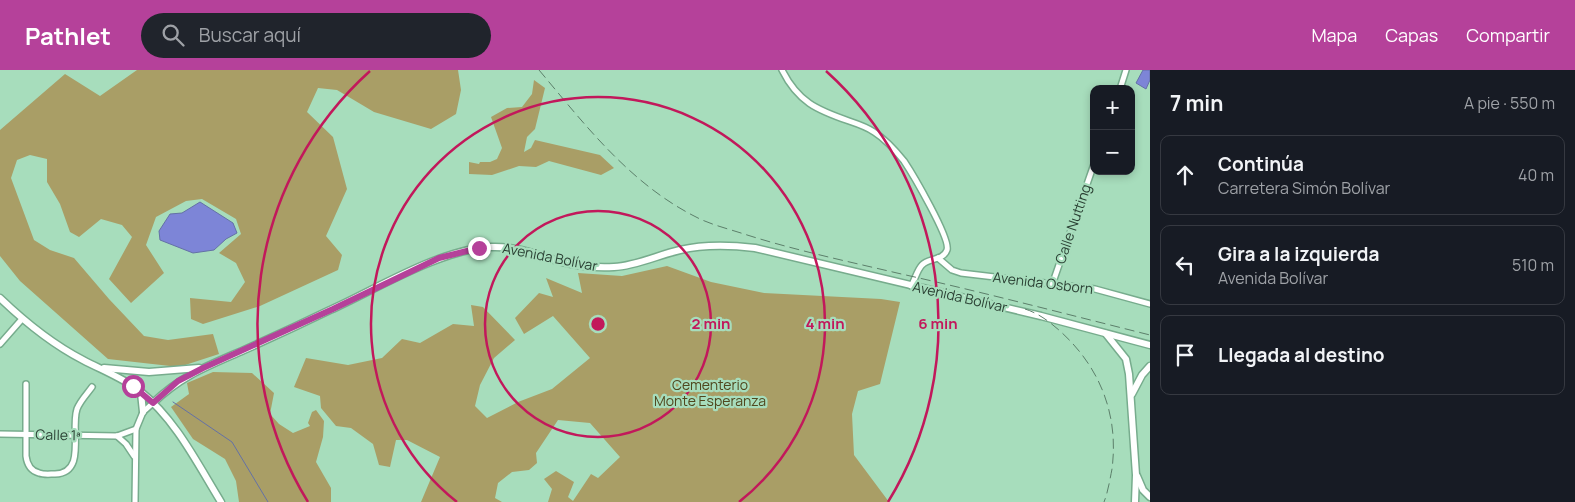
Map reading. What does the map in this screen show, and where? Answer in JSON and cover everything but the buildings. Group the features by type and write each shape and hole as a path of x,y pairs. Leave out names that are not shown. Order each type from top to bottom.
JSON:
{"main road":[{"name":"Avenida Bolívar","path":"153,403 178,381 203,368 439,258 479,248 507,247 559,261 592,267 616,267 637,263 691,247 734,245 766,250 1150,345"},
{"path":"0,298 22,319 58,346 133,386 153,403 169,420 222,502"},
{"path":"1105,333 1126,359 1132,394 1136,475 1135,502"},
{"path":"1132,394 1142,375 1150,366"},
{"path":"101,368 157,372 203,368"},
{"path":"120,370 128,377 133,386"},
{"path":"140,392 143,412"},
{"path":"1136,475 1143,490 1150,497"}],"street":[{"path":"782,70 789,84 806,102 828,114 872,130 904,162 936,217 948,245 947,251 938,258 921,266 911,286"},
{"path":"1121,85 1126,70"},
{"name":"Calle Nutting","path":"1052,285 1090,175"},
{"name":"Avenida Osborn","path":"938,258 952,270 961,273 1109,291 1150,304"},
{"path":"0,344 22,319"},
{"path":"26,384 27,462 32,470 45,474 63,473 72,466 75,456 77,409 92,387"},
{"path":"135,502 136,429 143,412 153,403"},
{"path":"135,457 126,444 117,436 136,429"},
{"name":"Calle 1ª","path":"0,434 117,436"}],"green space":[{"path":"137,70 458,70 461,90 456,114 431,129 374,112 337,90 318,88 307,112 333,137 347,189 326,236 342,255 338,270 260,306 203,324 191,319 190,298 231,302 245,282 236,263 219,253 241,234 236,219 202,199 186,201 156,217 146,245 164,273 131,303 109,279 132,237 122,225 101,219 79,237 70,232 60,204 47,182 47,159 30,155 17,160 11,178 34,240 50,250 74,258 144,336 168,340 213,334 219,354 179,367 108,359 20,281 0,256 0,130 65,74 100,96"},
{"path":"534,80 545,88 535,129 527,137 524,152 531,148 535,140 600,155 614,168 601,175 549,161 536,167 519,166 492,175 469,174 469,162 479,164 480,162 490,162 497,159 502,148 491,117 507,108 522,107 532,94"},
{"name":"Cementerio Monte Esperanza","path":"667,266 711,282 764,293 881,299 900,302 880,384 858,391 852,414 854,455 889,502 548,502 552,489 544,479 556,471 574,482 568,497 573,501 591,474 598,478 620,457 590,423 558,420 536,453 537,463 529,470 512,472 498,483 495,498 502,502 421,502 440,457 407,440 396,440 390,467 379,465 373,444 351,428 336,426 321,408 320,396 294,387 306,358 348,365 382,358 402,339 420,343 453,324 474,326 471,305 483,307 515,340 494,358 480,385 475,406 487,418 518,402 552,389 590,358 553,316 524,334 515,318 539,293 553,297 546,278 582,293 578,273 622,276"},
{"path":"213,372 252,373 274,393 270,414 279,424 293,433 310,426 308,423 312,412 316,410 324,421 323,437 316,462 331,488 331,502 239,502 236,481 225,459 193,439 171,407 189,394 187,383"}],"water":[{"path":"1143,70 1150,70 1150,80 1146,89 1136,83"},
{"path":"200,202 233,223 237,233 226,239 214,250 193,253 160,240 159,231 170,214 182,213"}],"waterway":[{"path":"173,402 232,442 268,502"}],"railway":[{"path":"539,70 611,153 652,189 698,218 721,227 801,250 1150,335"},
{"path":"1025,309 1048,321 1074,345 1086,360 1104,393 1109,411 1113,449 1112,469 1104,502"}],"route":[{"path":"133,386 153,403 178,381 203,368 439,258 479,248"}]}
